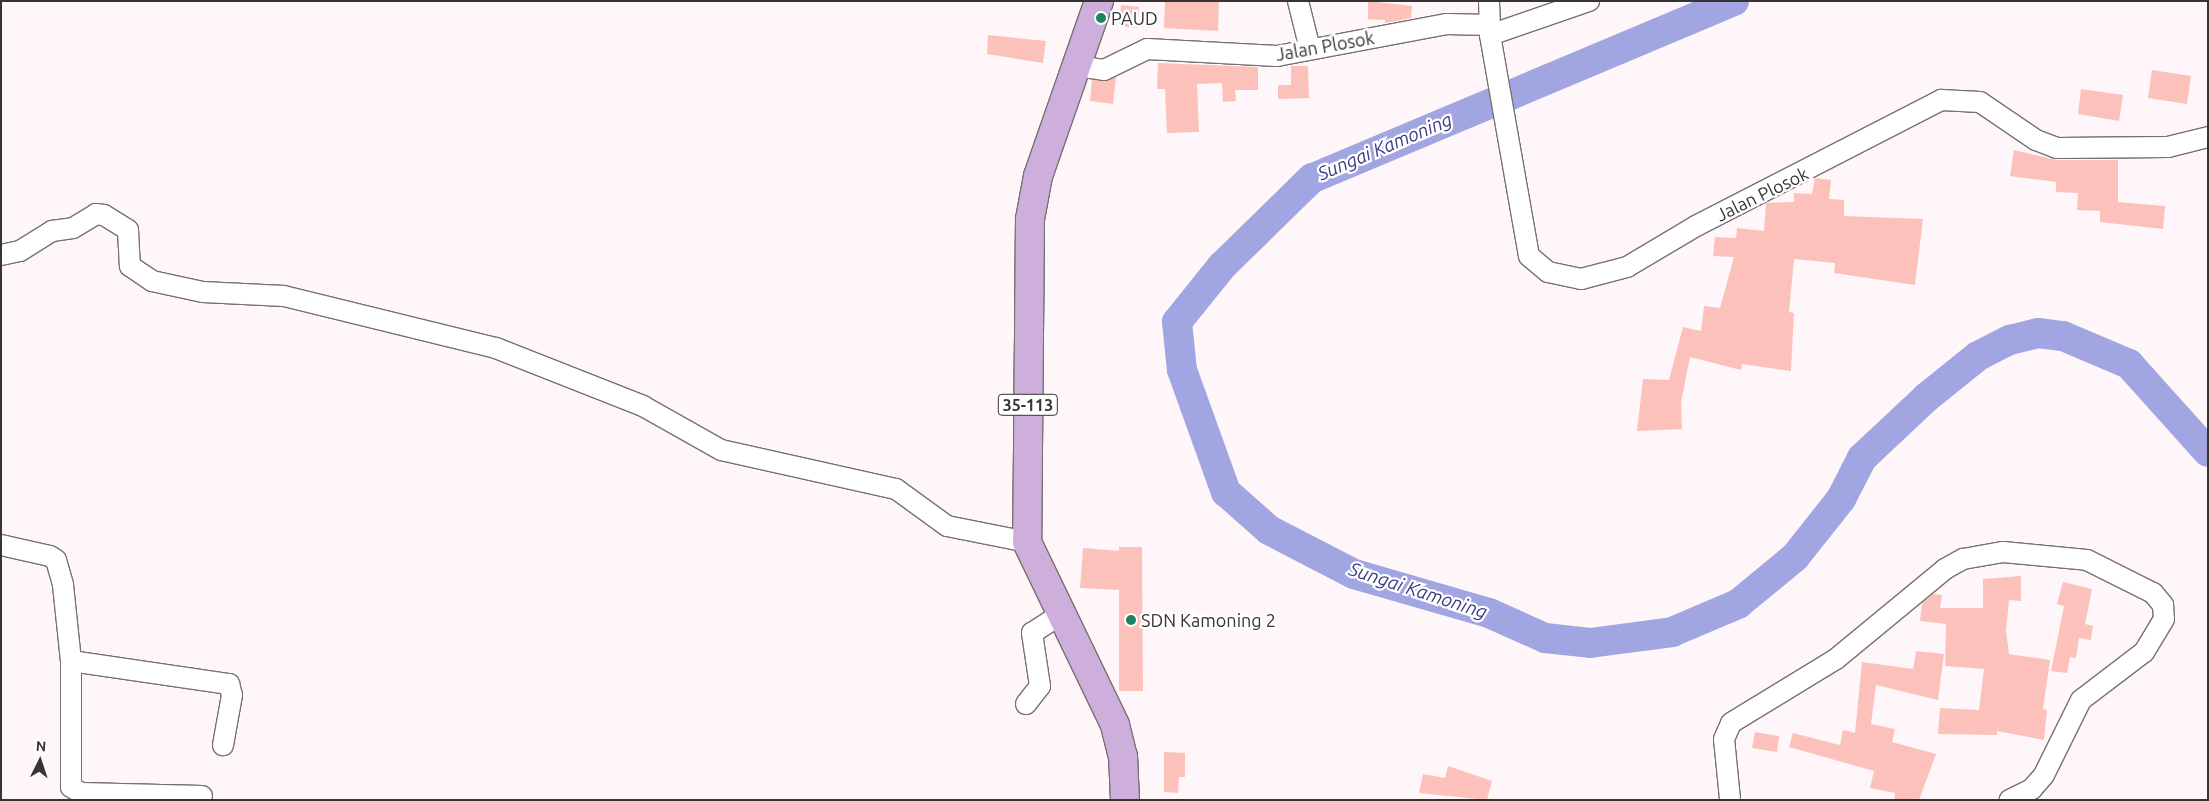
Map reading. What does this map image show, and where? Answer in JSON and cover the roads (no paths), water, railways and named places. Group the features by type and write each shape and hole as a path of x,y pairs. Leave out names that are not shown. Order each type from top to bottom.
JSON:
{"main road":[{"name":"35-113","path":"1100,1 1038,176 1028,237 1027,542 1063,613 1115,725 1123,756 1125,800"}],"street":[{"path":"1298,1 1310,49"},
{"path":"1489,1 1490,30 1589,1"},
{"name":"Jalan Plosok","path":"1076,66 1104,70 1147,49 1267,57 1446,24 1490,30 1495,70 1529,256 1548,272 1581,279 1627,267 1696,226 1941,100 1980,102 2036,140 2057,148 2168,147 2208,137"},
{"path":"17,250 52,231 73,228 96,214 104,214 128,230 130,266 152,281 203,292 284,296 496,348 642,406 722,450 896,489 947,526 1027,542"},
{"path":"1,545 56,560 68,610 72,661 69,781 74,791 202,796"},
{"path":"1734,799 1724,739 1731,723 1836,659 1944,569 1963,559 2003,552 2087,560 2153,593 2163,605 2164,620 2144,652 2081,700 2044,774 2032,788 2009,800"},
{"path":"1026,704 1040,686 1032,633 1063,613"},
{"path":"72,661 229,684 232,695 223,745"}],"waterway":[{"name":"Sungai Kamoning","path":"1734,1 1312,178 1222,266 1177,322 1182,370 1226,492 1269,530 1354,574 1489,613 1545,638 1590,643 1672,632 1738,604 1795,557 1841,499 1862,458 1927,397 1978,356 2010,340 2038,333 2063,336 2129,364 2208,452"}],"place":[{"name":"PAUD","path":"1101,18"},
{"name":"SDN Kamoning 2","path":"1131,620"}]}
